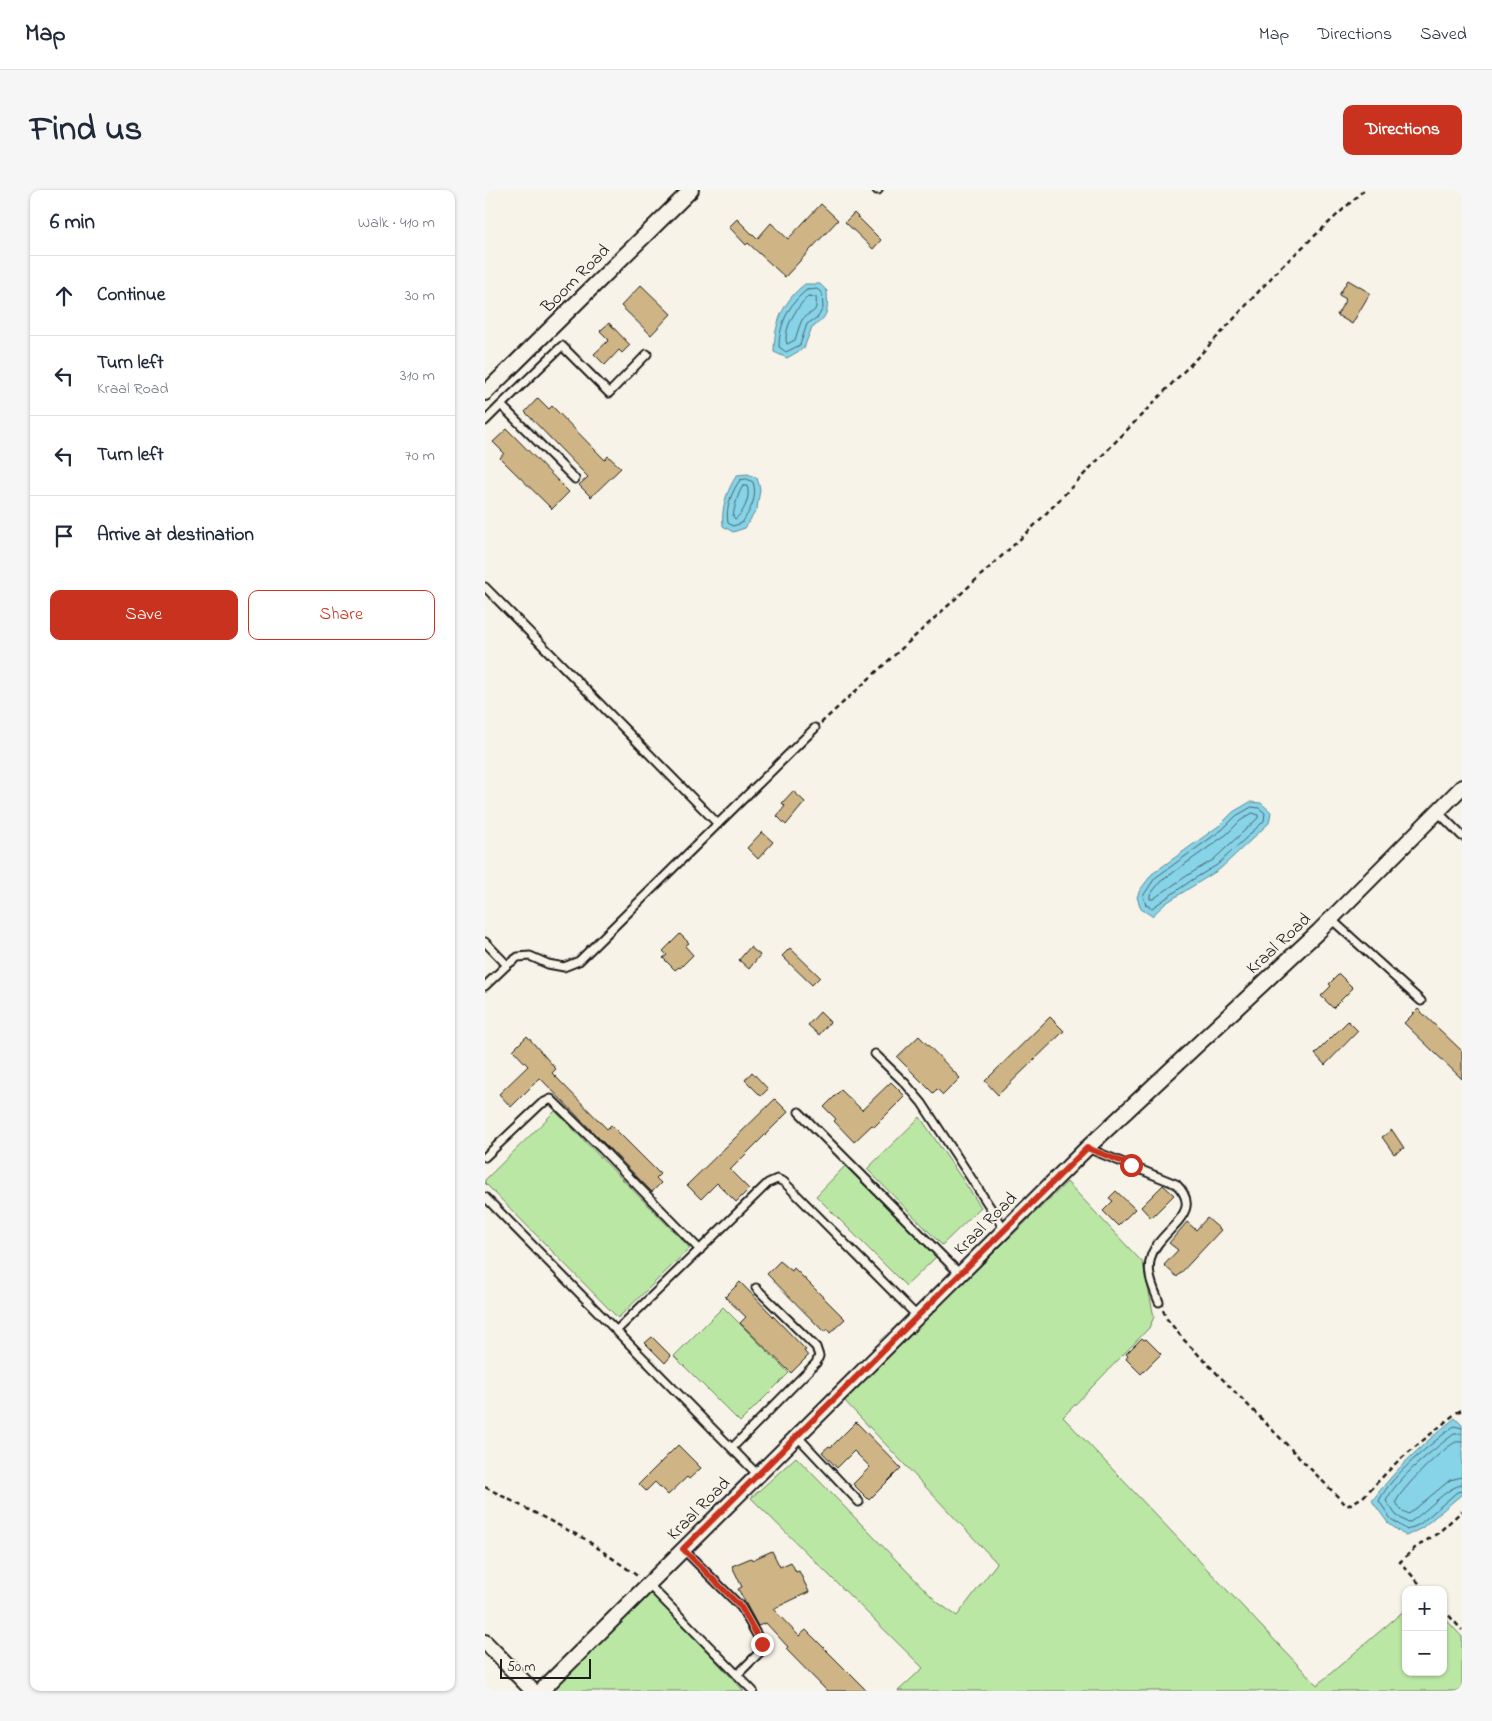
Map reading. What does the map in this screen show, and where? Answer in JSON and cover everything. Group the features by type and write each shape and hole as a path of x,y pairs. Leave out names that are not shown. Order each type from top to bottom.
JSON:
{"street":[{"name":"Boom Road","path":"485,393 691,190"},
{"name":"Kraal Road","path":"541,1691 1087,1148 1331,919 1462,787"},
{"path":"485,1642 533,1691"}],"lane":[{"path":"485,421 562,346 609,393 647,354"},
{"path":"501,406 575,479"},
{"path":"485,587 718,824"},
{"path":"485,986 507,964 518,957 530,956 548,964 564,967 579,961 815,728"},
{"path":"1438,812 1462,836"},
{"path":"1331,919 1421,1002"},
{"path":"485,942 507,964"},
{"path":"875,1054 922,1102 1005,1230"},
{"path":"486,1154 541,1104 551,1100 602,1149 700,1250"},
{"path":"799,1112 960,1274"},
{"path":"1087,1148 1175,1184 1181,1189 1187,1199 1186,1209 1157,1244 1151,1256 1149,1268 1151,1283 1159,1302"},
{"path":"616,1330 768,1183 777,1179 784,1182 918,1316"},
{"path":"485,1197 758,1475"},
{"path":"732,1448 816,1363 819,1356 816,1347 756,1288"},
{"path":"797,1436 859,1502"},
{"path":"683,1549 741,1607 762,1644 761,1651 737,1675"},
{"path":"649,1584 753,1691"}],"path":[{"path":"815,728 1031,528 1221,333 1280,268 1364,190"},
{"path":"1159,1302 1167,1319 1184,1340 1347,1506 1363,1497 1397,1462 1462,1410"},
{"path":"485,1487 585,1539 649,1584"},
{"path":"1422,1586 1401,1562 1415,1548 1437,1533 1462,1510"},
{"path":"1447,1614 1462,1630"}],"green space":[{"path":"555,1111 690,1248 618,1318 485,1183 485,1180"},
{"path":"920,1117 981,1207 942,1245 867,1169"},
{"path":"845,1166 936,1257 906,1286 816,1196"},
{"path":"1067,1182 1143,1263 1154,1317 1149,1328 1063,1417 1317,1685 1402,1612 1402,1676 1447,1676 1447,1620 1462,1637 1462,1691 898,1691 923,1668 751,1498 796,1457 937,1602 957,1616 997,1563 843,1399"},
{"path":"723,1307 789,1373 740,1422 674,1356"},
{"path":"652,1593 744,1691 555,1691 555,1685"}],"water":[{"path":"805,284 820,284 827,291 826,312 822,320 812,327 804,348 787,358 774,352 778,323 791,298"},
{"path":"748,474 757,478 760,489 757,509 745,528 733,532 723,526 725,499 737,475"},
{"path":"1250,802 1261,803 1271,812 1269,823 1220,869 1166,903 1152,916 1141,909 1137,897 1152,874 1220,825 1233,812"},
{"path":"1455,1418 1462,1425 1462,1494 1422,1528 1406,1536 1388,1523 1372,1501 1411,1456"}],"building":[{"path":"821,204 838,220 785,277 748,243 746,245 729,227 737,219 757,239 771,223 788,239"},
{"path":"854,213 881,240 873,249 845,222"},
{"path":"1348,280 1370,293 1352,324 1337,315 1346,299 1339,295"},
{"path":"641,285 671,314 651,335 621,306"},
{"path":"609,323 630,345 622,353 619,350 605,365 594,354 609,340 600,331"},
{"path":"538,398 549,409 552,406 605,460 608,456 621,468 591,497 579,485 588,477 525,412"},
{"path":"507,429 569,492 552,509 500,458 504,453 493,442"},
{"path":"793,791 805,802 786,825 777,816 785,806 782,803"},
{"path":"762,832 773,842 758,859 747,848"},
{"path":"680,934 689,943 685,946 693,955 680,968 675,970 663,958 667,955 663,951"},
{"path":"750,947 760,955 749,969 739,960"},
{"path":"790,948 820,977 812,985 782,956"},
{"path":"1339,974 1353,988 1333,1008 1321,996"},
{"path":"1418,1009 1462,1051 1462,1079 1404,1023"},
{"path":"820,1012 830,1022 819,1035 808,1025"},
{"path":"1050,1017 1064,1031 998,1095 985,1081"},
{"path":"1348,1021 1358,1031 1325,1065 1315,1054"},
{"path":"527,1036 556,1069 552,1073 607,1129 611,1125 660,1174 656,1178 661,1183 652,1192 540,1078 511,1107 499,1094 528,1066 513,1050"},
{"path":"919,1036 960,1078 943,1095 937,1089 933,1093 897,1057"},
{"path":"752,1072 768,1089 761,1096 745,1080"},
{"path":"891,1082 905,1096 874,1127 872,1125 854,1142 834,1121 836,1119 824,1107 841,1090 862,1110"},
{"path":"775,1099 788,1112 730,1170 749,1189 736,1202 717,1183 701,1199 687,1185"},
{"path":"1392,1130 1404,1148 1394,1154 1382,1137"},
{"path":"1163,1185 1174,1195 1151,1218 1141,1207"},
{"path":"1116,1191 1135,1209 1118,1226 1103,1211 1113,1201 1109,1198"},
{"path":"1207,1218 1221,1230 1177,1277 1164,1265 1178,1250 1169,1243 1187,1222 1196,1230"},
{"path":"780,1261 792,1271 794,1268 845,1319 830,1333 827,1329 824,1332 767,1274"},
{"path":"740,1282 806,1350 804,1351 808,1356 791,1373 740,1323 746,1317 725,1297"},
{"path":"652,1337 671,1356 665,1363 645,1343"},
{"path":"1142,1338 1146,1339 1161,1354 1141,1374 1126,1359 1128,1356 1126,1354"},
{"path":"856,1422 901,1468 869,1500 853,1484 870,1467 854,1451 837,1468 822,1452 829,1446 831,1447"},
{"path":"678,1445 701,1468 689,1479 687,1477 668,1495 655,1482 646,1491 639,1484"},
{"path":"772,1551 780,1567 791,1562 796,1572 799,1571 809,1592 773,1609 799,1636 806,1630 867,1691 827,1691 786,1649 788,1647 766,1623 758,1626 738,1589 742,1587 732,1566"}],"route":[{"path":"762,1644 741,1607 683,1549 1087,1148 1131,1165"}]}
